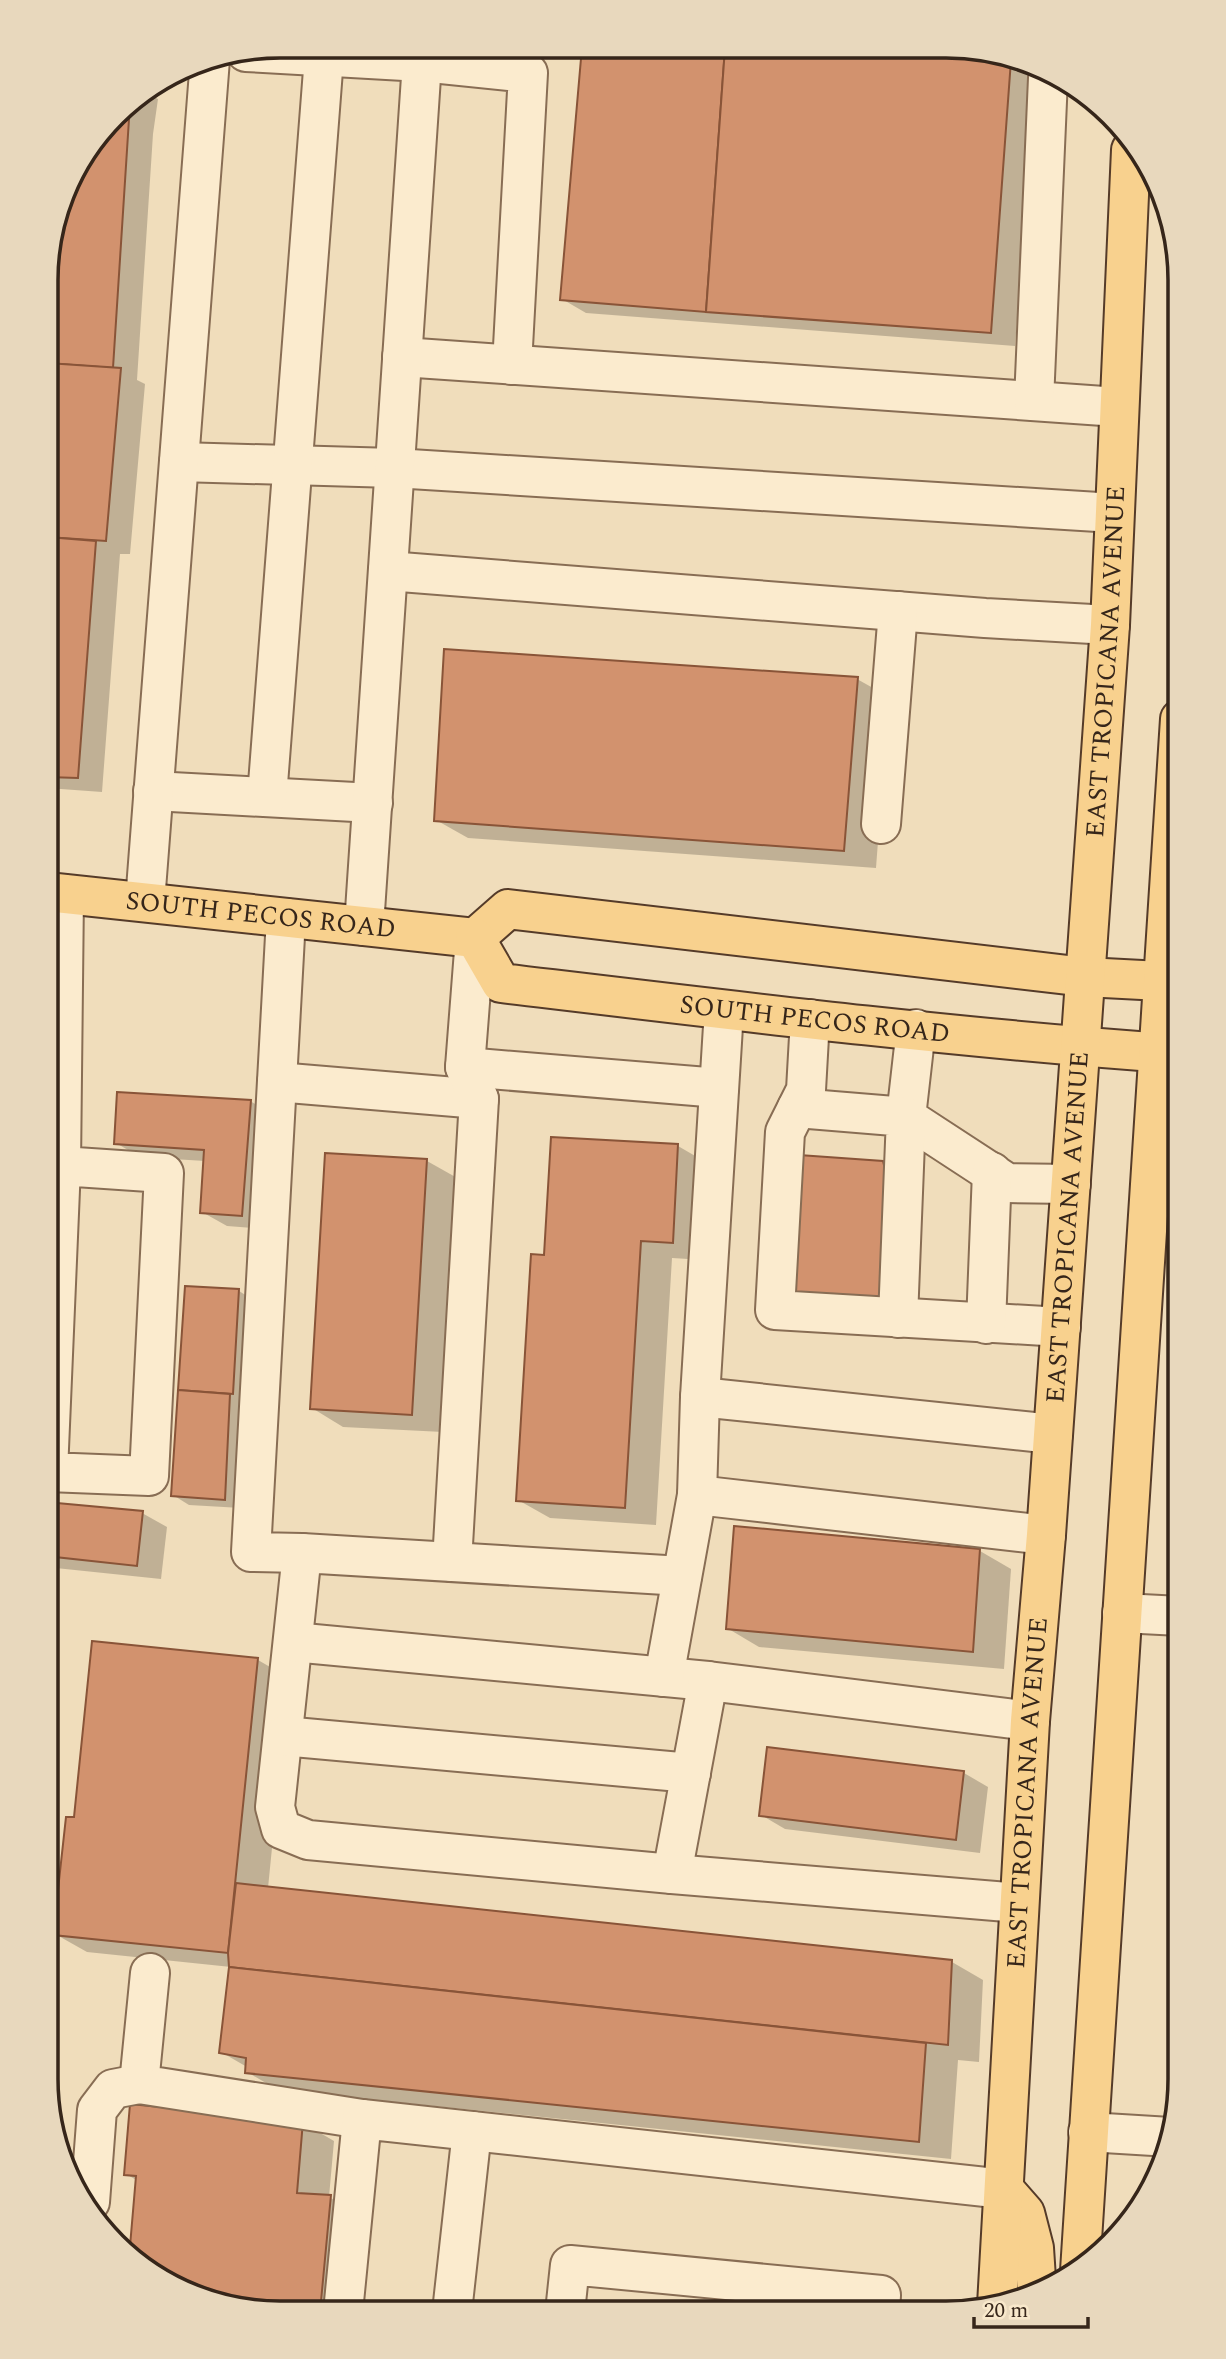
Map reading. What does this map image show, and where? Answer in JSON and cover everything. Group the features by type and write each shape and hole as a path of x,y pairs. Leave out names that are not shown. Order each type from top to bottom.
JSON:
{"main road":[{"name":"EAST TROPICANA AVENUE","path":"998,2295 1030,1721 1046,1535 1110,625 1131,156"},
{"name":"SOUTH PECOS ROAD","path":"58,893 475,938 501,983 724,1010 1080,1047 1168,1053"},
{"path":"475,938 508,909 1085,977 1168,982"},
{"path":"1081,2255 1122,1613 1168,1065"},
{"path":"1004,2189 1025,2213 1034,2248 1036,2281"}],"lane":[{"path":"267,797 324,58"},
{"path":"344,58 422,62 528,74 512,365"},
{"path":"364,926 422,62"},
{"path":"145,902 209,70"},
{"path":"1034,401 1048,83"},
{"path":"402,357 1118,407"},
{"path":"178,461 394,468 1114,513"},
{"path":"388,571 1110,625"},
{"path":"881,824 898,611"},
{"path":"153,791 373,803"},
{"path":"286,918 250,1552 682,1576"},
{"path":"452,1562 472,1083 475,938"},
{"path":"664,1677 696,1495 724,1010"},
{"path":"810,1019 806,1090 785,1132 775,1310 1061,1327"},
{"path":"58,1030 61,1166 58,1237"},
{"path":"898,1318 906,1117 916,1030"},
{"path":"277,1082 719,1088"},
{"path":"797,1108 906,1117 1007,1183 1071,1184"},
{"path":"58,1472 149,1476 163,1173 61,1166"},
{"path":"986,1324 992,1172"},
{"path":"700,1397 1053,1434"},
{"path":"696,1495 1046,1535"},
{"path":"302,1553 275,1807 281,1829 308,1840 1019,1903"},
{"path":"1122,1613 1168,1615"},
{"path":"293,1642 708,1681 1030,1721"},
{"path":"672,1874 708,1681"},
{"path":"283,1735 691,1773"},
{"path":"139,2084 150,1973"},
{"path":"91,2195 97,2110 113,2089 139,2084 362,2119 1004,2189"},
{"path":"344,2301 362,2119"},
{"path":"453,2301 472,2131"},
{"path":"1088,2132 1161,2136"},
{"path":"566,2301 570,2265 881,2295 881,2301"}],"building":[{"path":"581,58 724,58 706,312 560,300"},
{"path":"724,58 946,58 989,62 1010,68 991,333 706,312"},
{"path":"127,119 129,119 113,368 58,364 58,280 65,222 75,195 95,156"},
{"path":"58,364 121,368 106,541 58,538"},
{"path":"58,538 96,541 78,778 58,777"},
{"path":"444,649 858,677 844,851 434,821"},
{"path":"117,1092 251,1100 242,1216 200,1213 204,1150 114,1144"},
{"path":"551,1137 678,1144 673,1243 641,1241 625,1508 516,1501 531,1254 544,1255"},
{"path":"325,1153 427,1159 412,1415 310,1409"},
{"path":"799,1155 883,1161 885,1169 892,1169 882,1299 788,1292"},
{"path":"185,1286 239,1289 233,1394 178,1390"},
{"path":"178,1390 230,1394 225,1500 171,1496"},
{"path":"58,1503 143,1511 137,1566 58,1557"},
{"path":"734,1526 980,1549 973,1652 726,1629"},
{"path":"92,1641 258,1658 228,1953 58,1936 58,1890 66,1817 74,1817"},
{"path":"767,1747 964,1771 956,1840 759,1816"},
{"path":"236,1883 952,1960 948,2045 229,1967 228,1953"},
{"path":"229,1967 926,2043 919,2142 245,2073 246,2058 219,2053"},
{"path":"130,2104 303,2121 297,2193 331,2195 321,2301 251,2299 222,2294 156,2264 130,2243 136,2176 124,2175"}]}
